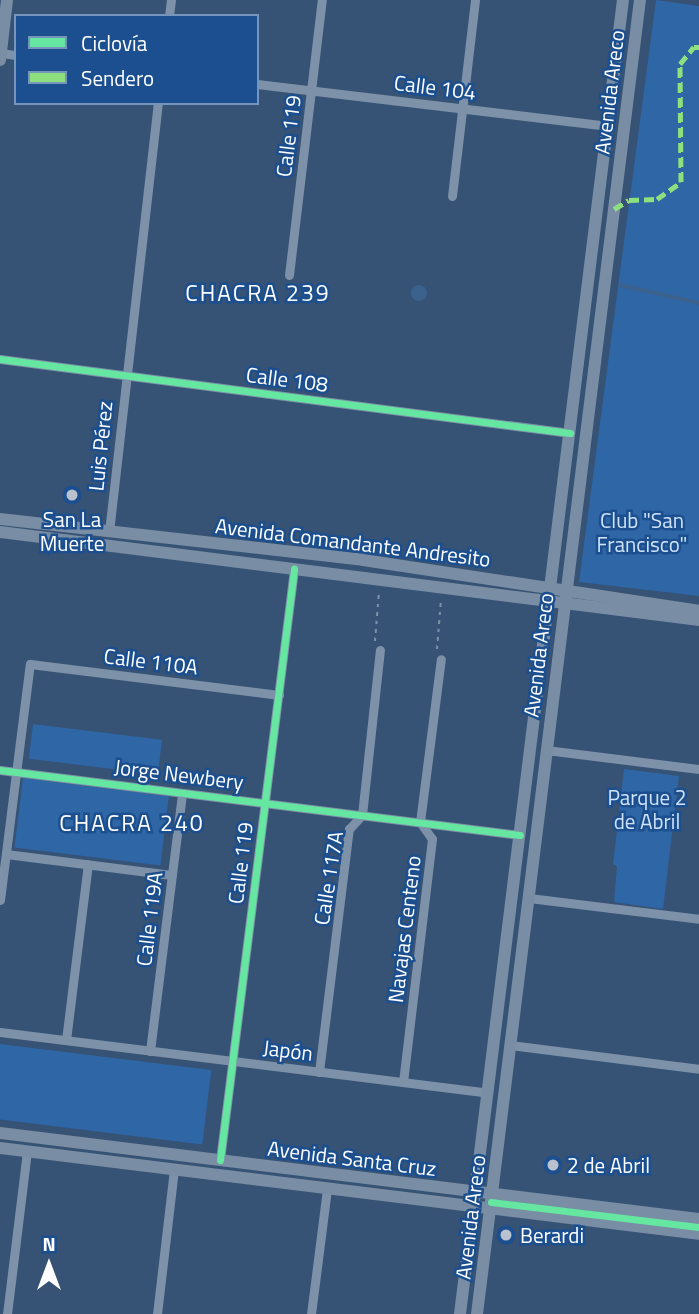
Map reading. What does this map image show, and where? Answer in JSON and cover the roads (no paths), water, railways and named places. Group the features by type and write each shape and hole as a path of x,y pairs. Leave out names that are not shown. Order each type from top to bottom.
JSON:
{"main road":[{"path":"0,60 7,0"},
{"name":"Avenida Areco","path":"460,1314 623,0"},
{"name":"Avenida Areco","path":"477,1314 640,0"},
{"name":"Avenida Comandante Andresito","path":"0,519 363,560 699,620"},
{"name":"Avenida Comandante Andresito","path":"0,532 380,580 550,595"},
{"name":"Avenida Comandante Andresito","path":"564,597 699,611"},
{"name":"Avenida Santa Cruz","path":"0,1133 699,1219"},
{"name":"Avenida Santa Cruz","path":"0,1148 699,1234"}],"street":[{"name":"Calle 119","path":"289,275 322,0"},
{"path":"452,196 475,0"},
{"name":"Calle 104","path":"259,84 608,126"},
{"name":"Luis Pérez","path":"108,532 158,105"},
{"name":"Calle 108","path":"0,359 570,433"},
{"name":"Calle 119","path":"220,1160 294,569"},
{"name":"Calle 117A","path":"319,1072 349,830 362,815 380,650"},
{"name":"Navajas Centeno","path":"403,1082 432,839 421,822 441,659"},
{"name":"Calle 110A","path":"16,772 30,664 279,695"},
{"path":"547,750 699,769"},
{"name":"Jorge Newbery","path":"0,770 520,835"},
{"path":"0,900 16,772"},
{"name":"Calle 119A","path":"150,1051 182,793"},
{"path":"6,854 172,875"},
{"path":"66,1040 88,864"},
{"path":"529,898 699,919"},
{"name":"Japón","path":"0,1032 488,1093"},
{"path":"510,1045 699,1069"},
{"path":"7,1314 27,1151"},
{"path":"157,1314 174,1170"},
{"path":"312,1314 327,1189"}],"waterway":[{"path":"620,285 699,303"}],"place":[{"name":"San La Muerte","path":"72,495"},
{"name":"2 de Abril","path":"553,1165"},
{"name":"Berardi","path":"506,1235"}],"district":[{"name":"CHACRA 239","path":"258,293"},
{"name":"CHACRA 240","path":"132,823"}],"park label":[{"name":"Club \"San Francisco\"","path":"642,532"},
{"name":"Parque 2 de Abril","path":"647,809"}]}
